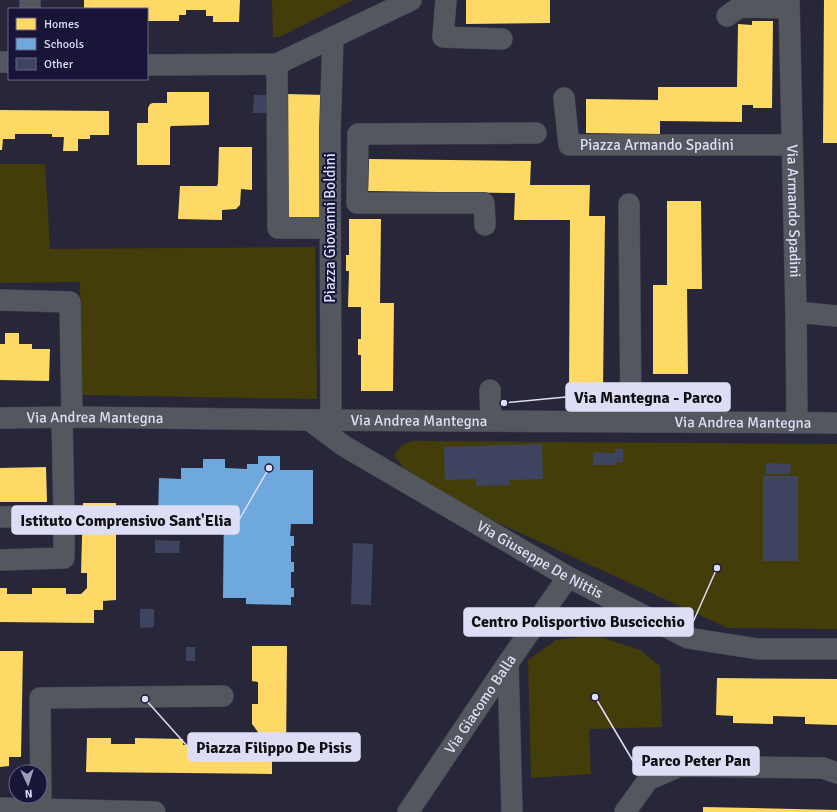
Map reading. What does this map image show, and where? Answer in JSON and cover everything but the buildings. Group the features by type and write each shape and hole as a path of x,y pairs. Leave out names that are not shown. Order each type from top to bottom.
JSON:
{"street":[{"path":"148,65 277,64 333,37 387,6 411,0"},
{"path":"446,0 443,37 502,39"},
{"path":"733,8 789,4"},
{"name":"Via Armando Spadini","path":"789,4 797,422"},
{"name":"Piazza Giovanni Boldini","path":"331,420 330,131 333,37"},
{"path":"277,64 278,228 330,228"},
{"name":"Piazza Armando Spadini","path":"564,98 569,145 792,145"},
{"path":"485,225 484,203 357,203 358,134 536,133"},
{"path":"629,204 631,421"},
{"path":"0,300 70,302 64,558 0,560"},
{"path":"796,312 837,316"},
{"path":"490,390 491,421"},
{"name":"Via Andrea Mantegna","path":"0,418 67,417 837,423"},
{"name":"Via Giuseppe De Nittis","path":"309,420 344,446 568,578 688,638 758,649 837,649"},
{"path":"0,517 64,516"},
{"name":"Via Giacomo Balla","path":"408,812 508,663 568,578"},
{"path":"508,663 512,812"},
{"path":"41,808 40,698 222,696"},
{"path":"625,812 648,780 680,766 823,768 837,773"},
{"path":"0,808 155,812"}],"shaded area":[{"path":"272,0 353,0 279,37 273,37"},
{"path":"0,164 45,164 50,249 315,247 317,399 81,395 80,282 0,283"},
{"path":"412,441 837,444 837,629 728,628 466,508 406,471 394,455 402,445"},
{"path":"594,635 640,650 660,666 662,727 589,729 591,774 531,778 528,660 556,640"}],"place":[{"name":"Via Mantegna - Parco","path":"504,403"},
{"name":"Istituto Comprensivo Sant'Elia","path":"269,468"},
{"name":"Centro Polisportivo Buscicchio","path":"717,568"},
{"name":"Parco Peter Pan","path":"595,697"},
{"name":"Piazza Filippo De Pisis","path":"145,699"}]}
